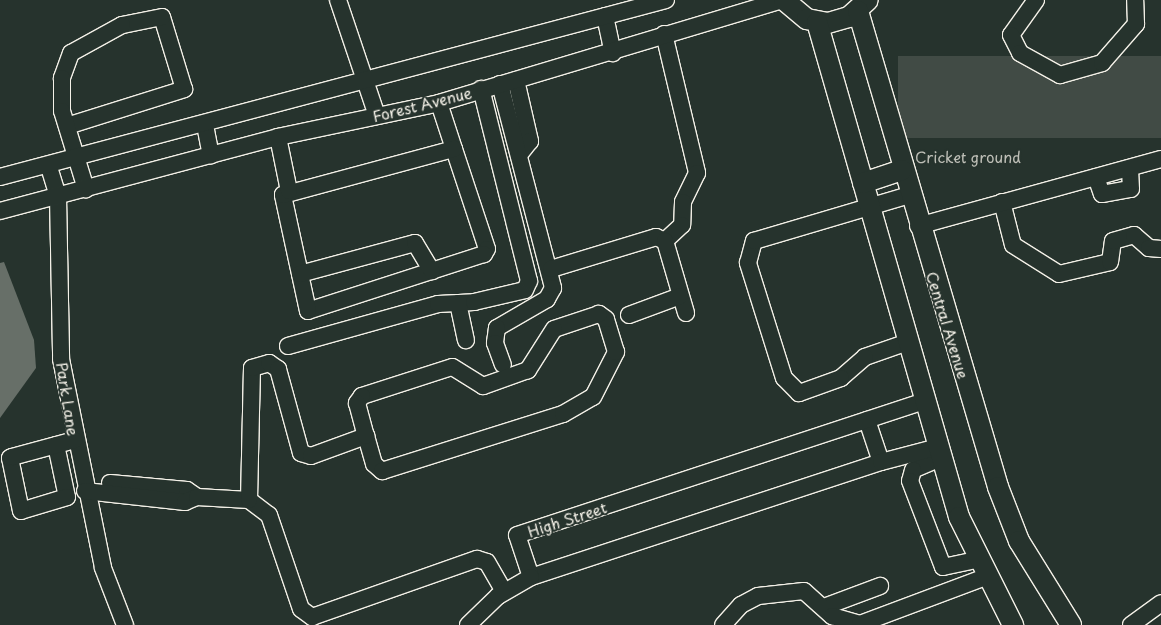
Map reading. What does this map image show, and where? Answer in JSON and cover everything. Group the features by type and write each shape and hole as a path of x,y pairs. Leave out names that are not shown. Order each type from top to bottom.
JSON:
{"main road":[{"path":"783,0 798,14 816,22 839,21 863,6"},
{"name":"Central Avenue","path":"863,6 902,170 998,487 1019,541 1071,625"},
{"path":"816,22 939,452 981,568 1013,625"},
{"path":"863,183 902,170"}],"street":[{"path":"338,0 367,81 377,116"},
{"path":"0,177 49,167 666,0"},
{"name":"Forest Avenue","path":"0,211 278,137 439,103 481,89 613,53 664,34 783,0"},
{"path":"1036,0 1011,35 1020,53 1060,75 1102,63 1136,24 1135,0"},
{"path":"605,16 613,53"},
{"path":"67,126 184,89 162,17 122,25 71,53 62,78 67,126 86,188"},
{"path":"664,34 697,173 683,202 682,225 665,242"},
{"path":"503,364 495,343 497,328 547,299 553,288 551,269 519,155 530,141 508,82"},
{"path":"288,346 438,304 458,303 516,294 525,290 529,281 481,89"},
{"path":"278,137 289,191 282,203 308,310 484,254 487,249 439,103"},
{"path":"205,125 211,155"},
{"path":"289,191 454,148"},
{"path":"918,226 1161,159"},
{"name":"Park Lane","path":"49,167 58,196 61,359 84,486 103,568 125,625"},
{"path":"908,342 865,357 841,378 799,393 784,378 748,263 754,241 910,194"},
{"path":"1002,202 1013,245 1059,274 1110,262 1113,241 1134,235 1149,248 1161,250"},
{"path":"551,269 656,238 665,242"},
{"path":"665,242 686,313"},
{"path":"300,274 415,243 432,271"},
{"path":"629,315 680,296"},
{"path":"458,303 466,340"},
{"path":"599,314 606,319 616,352 593,397 562,414 382,470 374,464 366,436 357,403 362,396 452,366 483,386 528,370 554,329 599,314"},
{"path":"249,500 252,368 269,363 278,369 301,452 311,456 366,436"},
{"name":"High Street","path":"531,577 517,535 925,401"},
{"path":"867,420 881,462"},
{"path":"56,445 67,497 21,511 10,458 56,445 75,440"},
{"path":"468,625 504,592 531,577 881,462 939,452"},
{"path":"939,452 910,474 936,566 947,568 981,568"},
{"path":"84,486 185,502 197,497 249,500 269,515 301,609 312,617 477,560 486,562 504,592"},
{"path":"723,625 741,605 758,596 804,591 832,616 860,624 981,568"},
{"path":"824,607 880,586"},
{"path":"1131,625 1161,603"}],"green space":[{"path":"898,56 1161,56 1161,138 898,138"}],"shaded area":[{"path":"4,262 34,340 36,368 0,418 0,263"}],"park label":[{"name":"Cricket ground","path":"968,157"}]}
